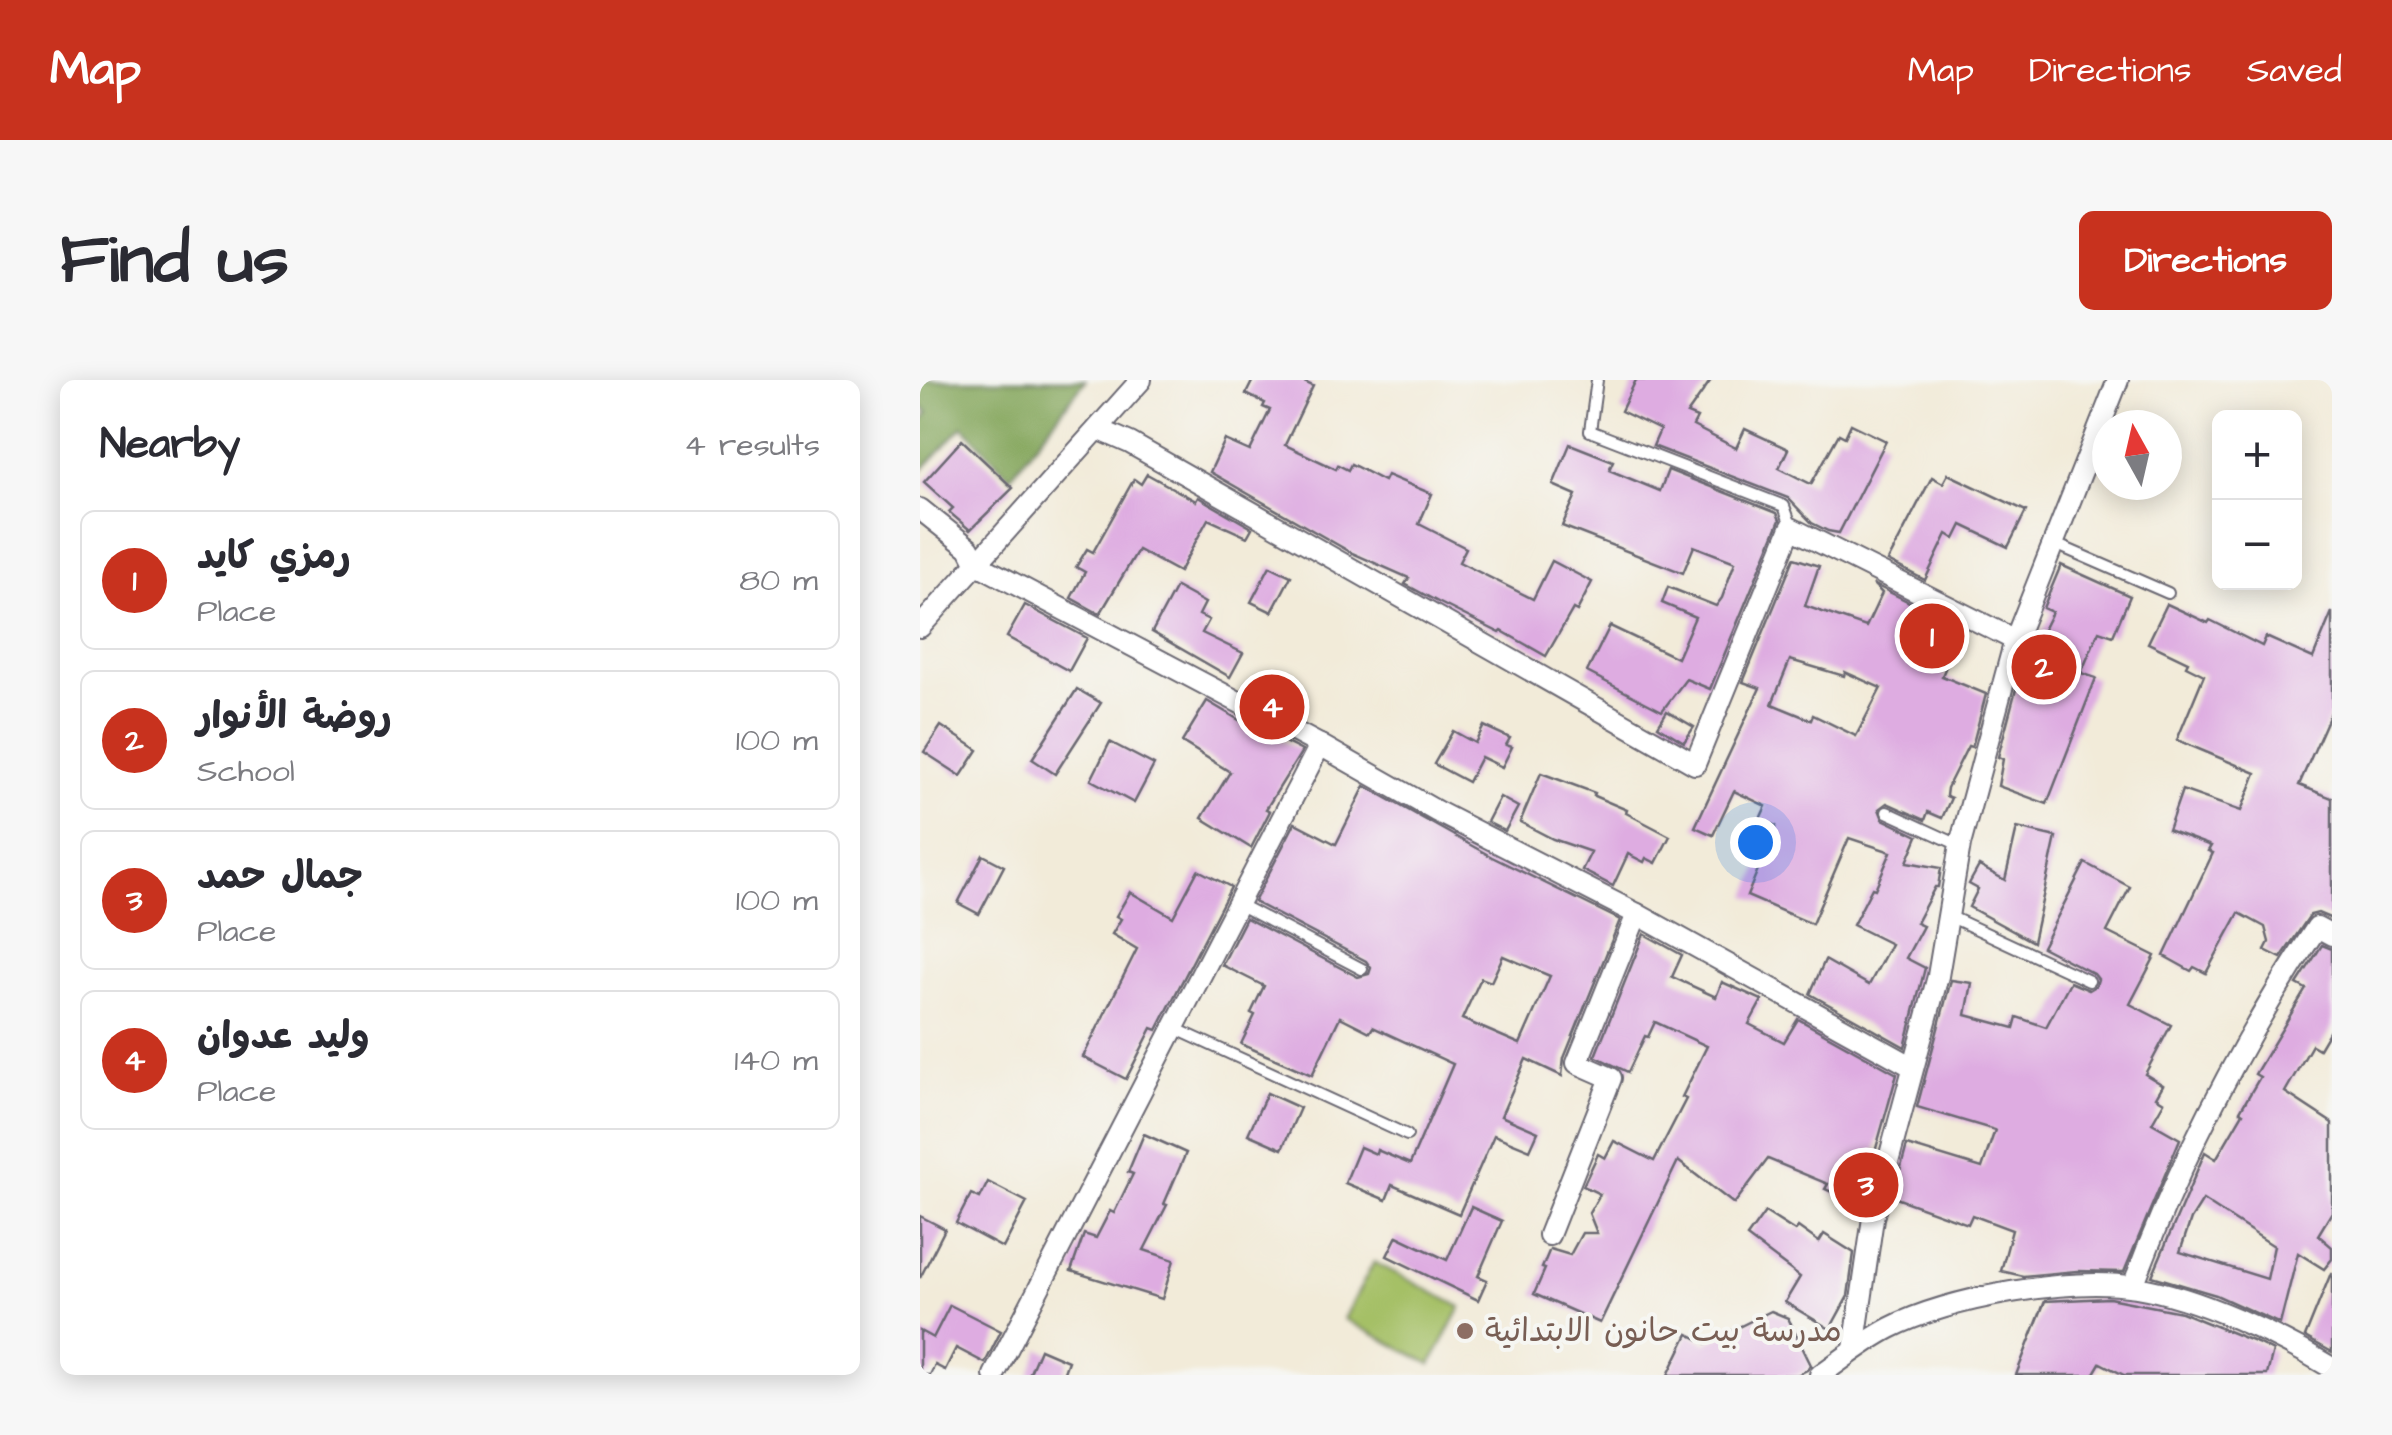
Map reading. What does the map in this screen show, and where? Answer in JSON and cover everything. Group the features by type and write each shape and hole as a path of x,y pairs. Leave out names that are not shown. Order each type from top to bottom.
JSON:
{"street":[{"path":"920,628 1141,380"},
{"path":"1854,1350 1873,1218 1938,976 1960,845 2015,640 2118,380"},
{"path":"1098,429 1279,527 1695,764 1792,529 2015,640"},
{"path":"920,509 969,548 977,564 1320,745 1436,812 1638,914 1913,1067"},
{"path":"994,1375 1320,745"},
{"path":"1550,1235 1612,1078 1577,1062 1638,914"},
{"path":"2133,1286 2164,1204 2262,1010 2317,927 2332,935"},
{"path":"1820,1375 1892,1327 2002,1293 2054,1286 2133,1286 2196,1302 2332,1368"}],"lane":[{"path":"1597,380 1590,431 1784,506 1792,529"},
{"path":"2052,542 2168,592"},
{"path":"1887,812 1960,845"},
{"path":"1238,904 1362,969"},
{"path":"1948,915 2089,982"},
{"path":"1174,1028 1407,1135"}],"green space":[{"path":"920,380 1085,381 1010,477 963,426 920,472 920,424 928,413 920,405"},
{"path":"1374,1262 1461,1307 1431,1364 1344,1319"}],"building":[{"path":"1253,380 1300,380 1313,386 1285,445 1336,469 1338,465 1348,470 1351,464 1384,481 1387,475 1432,494 1419,524 1466,548 1459,562 1533,599 1552,561 1592,582 1546,656 1405,584 1409,578 1352,553 1210,472 1225,440 1250,451 1270,410 1263,407 1265,403 1246,394"},
{"path":"1636,380 1711,380 1687,414 1697,418 1693,426 1736,448 1745,429 1788,449 1779,468 1811,484 1839,434 1845,437 1851,424 1886,441 1839,533 1828,531 1812,523 1788,498 1653,446 1660,430 1621,411"},
{"path":"962,440 1013,488 970,530 924,482"},
{"path":"1570,444 1613,461 1609,470 1660,491 1668,470 1777,513 1780,520 1710,689 1686,679 1662,711 1587,672 1610,626 1677,658 1695,617 1662,603 1668,587 1716,606 1735,562 1694,546 1683,573 1562,526 1576,495 1553,485"},
{"path":"1147,474 1252,528 1247,537 1208,519 1179,572 1138,550 1100,614 1071,598 1085,572 1076,567 1087,549 1093,552 1134,479 1141,484"},
{"path":"1948,474 2026,511 2008,547 1962,525 1955,539 1947,534 1925,580 1888,561 1932,477 1943,483"},
{"path":"1794,558 1819,566 1805,606 1866,627 1882,593 1873,584 1961,630 1942,676 1986,694 1972,747 1968,746 1947,788 1946,796 1951,798 1942,818 1928,812 1925,820 1887,803 1879,809 1883,819 1918,836 1907,862 1941,868 1938,887 1916,923 1923,926 1906,958 1925,968 1905,1047 1810,994 1825,960 1869,985 1891,944 1853,925 1891,852 1849,838 1812,924 1747,896 1776,826 1760,819 1766,806 1734,791 1713,835 1695,827 1760,688 1743,682","holes":["1790,660 1844,676 1845,672 1881,688 1856,736 1813,715 1811,720 1772,704"]},
{"path":"2061,565 2130,596 2113,636 2099,631 2081,673 2096,678 2047,804 1998,786 2003,759 1998,757 2019,678 2052,612 2043,608"},
{"path":"1270,566 1291,576 1272,612 1251,602"},
{"path":"1176,587 1205,603 1199,615 1209,620 1202,633 1243,653 1230,677 1152,632"},
{"path":"2167,604 2262,646 2266,637 2313,658 2332,612 2332,710 2299,785 2332,798 2332,919 2318,913 2310,915 2281,958 2265,950 2269,942 2265,927 2239,913 2206,973 2194,967 2191,971 2164,956 2213,853 2208,851 2211,846 2168,830 2182,790 2241,811 2256,773 2177,740 2204,675 2186,666 2188,662 2148,643"},
{"path":"1025,605 1087,638 1069,671 1007,637"},
{"path":"1077,689 1101,703 1055,774 1032,759"},
{"path":"1207,701 1302,751 1266,809 1270,811 1251,848 1202,818 1230,772 1182,742"},
{"path":"1667,711 1694,727 1684,742 1658,726"},
{"path":"941,726 978,750 961,776 924,752"},
{"path":"1484,726 1510,738 1506,745 1512,747 1502,767 1481,757 1468,782 1434,764 1453,731 1475,743"},
{"path":"1110,742 1154,765 1134,803 1091,780"},
{"path":"1541,773 1595,793 1594,796 1670,836 1656,863 1628,854 1613,886 1582,870 1591,852 1520,822"},
{"path":"1365,786 1492,857 1620,920 1564,1058 1562,1076 1526,1059 1501,1116 1538,1132 1530,1150 1494,1135 1459,1214 1392,1185 1386,1200 1345,1183 1360,1147 1410,1164 1453,1064 1373,1027 1370,1032 1340,1017 1312,1075 1241,1044 1264,986 1222,965 1246,918 1358,977 1369,974 1371,968 1366,961 1254,902 1295,823 1336,844","holes":["1503,956 1550,976 1520,1044 1462,1019 1481,978 1491,982"]},
{"path":"1500,797 1518,807 1505,831 1487,822"},
{"path":"2017,828 2056,837 2033,942 1969,907 1978,889 1969,884 1979,866 2005,880"},
{"path":"983,855 1004,866 979,914 958,903"},
{"path":"2085,863 2130,887 2107,932 2155,956 2130,1004 2171,1025 2145,1074 2163,1085 2156,1097 2164,1102 2152,1123 2180,1139 2124,1272 2023,1276 2001,1271 2012,1230 1972,1215 1968,1224 1893,1197 1907,1145 1982,1168 1995,1130 1917,1107 1951,980 1972,983 1966,1015 2014,1028 2017,1017 2046,1027 2070,982 2089,990 2096,986 2098,979 2094,974 2042,947"},
{"path":"1198,870 1231,887 1157,1030 1152,1028 1126,1079 1083,1057 1137,949 1112,934 1121,919 1116,916 1130,892 1173,917"},
{"path":"1644,934 1682,955 1672,977 1716,997 1722,982 1762,1000 1749,1024 1784,1042 1798,1019 1897,1074 1860,1205 1825,1189 1828,1184 1768,1159 1734,1204 1678,1161 1600,1323 1534,1294 1545,1269 1542,1268 1550,1249 1570,1255 1582,1233 1597,1233 1589,1213 1600,1194 1583,1186 1598,1154 1605,1158 1614,1141 1654,1161 1686,1099 1682,1097 1707,1046 1655,1022 1628,1072 1595,1056"},
{"path":"2322,945 2332,949 2332,1027 2319,1049 2312,1045 2285,1092 2332,1123 2332,1212 2318,1235 2332,1247 2332,1259 2324,1269 2298,1253 2280,1324 2216,1295 2152,1276 2205,1152 2216,1159 2260,1077 2255,1074 2306,989 2297,984","holes":["2203,1200 2274,1246 2267,1279 2180,1252 2191,1219"]},
{"path":"1267,1093 1300,1108 1282,1149 1248,1134"},
{"path":"1144,1134 1186,1153 1164,1204 1167,1205 1144,1250 1174,1260 1162,1299 1071,1271 1084,1234 1096,1238 1110,1211 1114,1213 1133,1174 1128,1172"},
{"path":"988,1182 1027,1202 1003,1248 956,1223 971,1194 980,1198"},
{"path":"1471,1207 1502,1221 1478,1276 1487,1280 1478,1300 1387,1256 1397,1236 1447,1260"},
{"path":"1765,1212 1819,1242 1824,1234 1854,1253 1848,1296 1830,1329 1785,1302 1800,1277 1747,1237"},
{"path":"920,1216 945,1229 920,1278"},
{"path":"2332,1273 2332,1352 2305,1337"},
{"path":"2109,1298 2181,1312 2257,1343 2273,1351 2267,1375 2124,1375 2100,1363 2093,1375 2016,1375 2045,1301"},
{"path":"950,1305 1001,1331 985,1363 956,1348 945,1370 935,1365 930,1375 920,1375 920,1331 933,1338"},
{"path":"1771,1311 1788,1318 1811,1365 1807,1370 1797,1375 1668,1375 1688,1334 1706,1343"},
{"path":"1040,1349 1068,1361 1063,1375 1029,1375"}],"place":[{"name":"رمزي كايد","path":"1932,636"},
{"name":"روضة الأنوار","path":"2044,667"},
{"name":"وليد عدوان","path":"1272,707"},
{"name":"جمال حمد","path":"1866,1185"},
{"name":"مدرسة بيت حانون الابتدائية","path":"1465,1331"}]}
